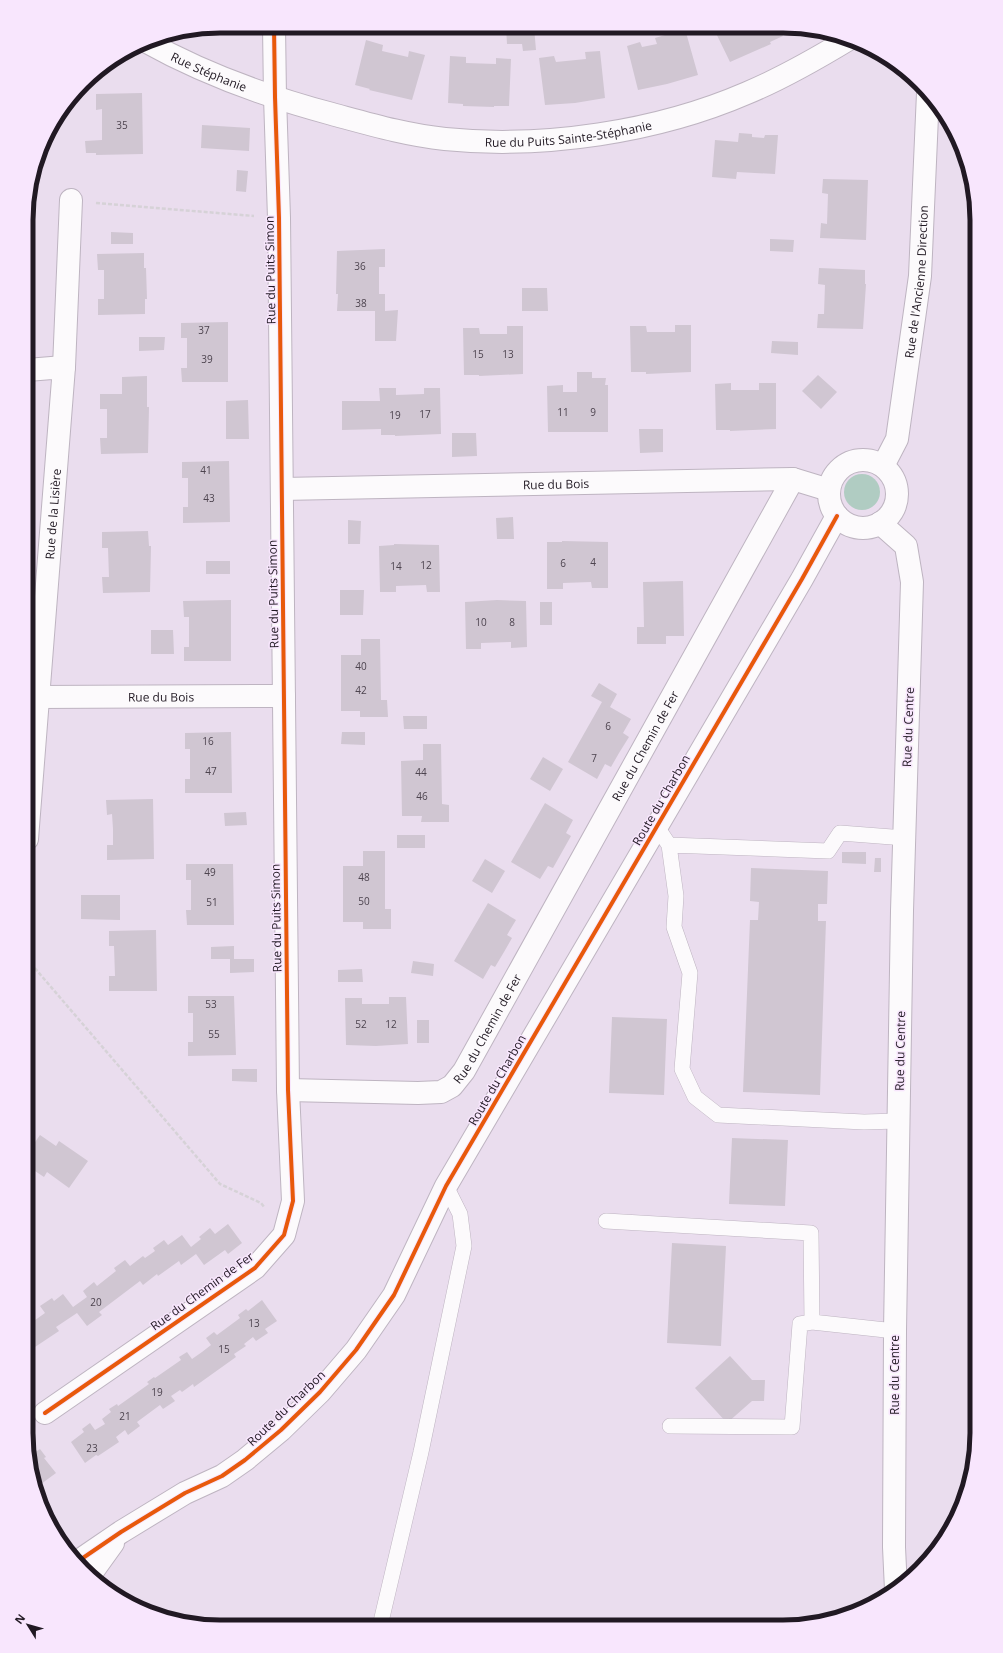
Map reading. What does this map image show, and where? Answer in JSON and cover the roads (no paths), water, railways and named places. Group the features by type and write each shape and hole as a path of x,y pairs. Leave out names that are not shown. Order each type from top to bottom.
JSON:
{"street":[{"name":"Rue du Puits Simon","path":"274,33 279,218 288,1090"},
{"name":"Rue du Puits Sainte-Stéphanie","path":"275,97 312,109 402,132 445,139 509,142 569,138 622,131 692,114 747,93 800,68 843,43"},
{"name":"Rue Stéphanie","path":"154,45 233,82 275,97"},
{"name":"Rue de l'Ancienne Direction","path":"884,466 897,439 920,276 928,102"},
{"name":"Rue de la Lisière","path":"33,680 64,367 71,200"},
{"path":"33,370 64,367"},
{"path":"867,460 884,466 894,479 898,496 892,512 880,523 865,528 850,526 837,516 830,504 829,490 836,474 850,462 867,460"},
{"name":"Rue du Bois","path":"282,489 793,479 829,490"},
{"name":"Rue du Chemin de Fer","path":"45,1413 255,1268 284,1235 293,1201 288,1090 418,1093 441,1092 452,1086 464,1071 793,479"},
{"name":"Route du Charbon","path":"82,1558 121,1532 185,1493 222,1476 239,1464 281,1430 320,1392 356,1350 394,1295 446,1186 657,827 837,516"},
{"name":"Rue du Centre","path":"880,523 906,546 912,582 898,1121 895,1331 894,1547 896,1582"},
{"name":"Rue du Bois","path":"33,690 284,696"},
{"name":"Route du Charbon","path":"94,1570 121,1532"}],"lane":[{"path":"657,827 669,845 676,896 674,927 690,972 682,1069 695,1097 718,1115 864,1122 898,1121"},
{"path":"669,845 828,851 840,833 905,838"},
{"path":"381,1620 421,1452 464,1246 460,1214 446,1186"},
{"path":"606,1221 811,1233 812,1322"},
{"path":"670,1426 792,1426 800,1324 812,1322 895,1331"}]}
